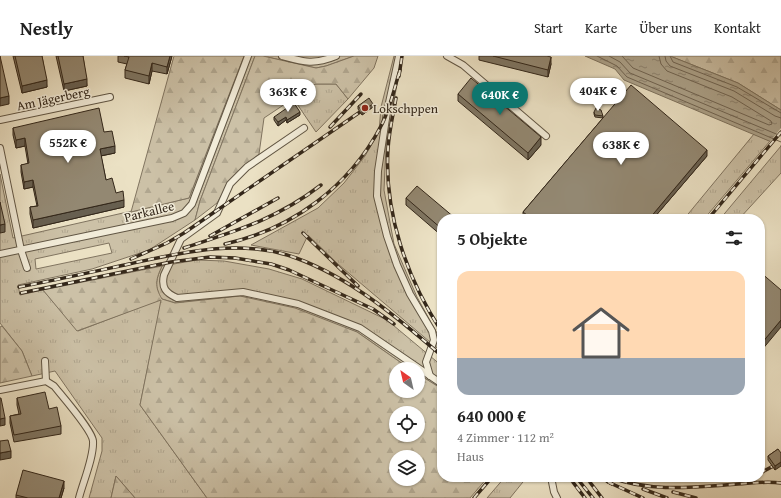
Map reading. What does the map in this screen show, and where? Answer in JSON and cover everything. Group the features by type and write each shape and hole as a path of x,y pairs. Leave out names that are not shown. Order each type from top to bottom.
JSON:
{"street":[{"name":"Parkallee","path":"0,254 172,218 184,213 192,204 248,56"},
{"path":"282,56 303,62 321,62 336,56"},
{"path":"399,56 387,112 378,171 377,196 397,265 410,294 432,331 434,340 426,362 430,376"},
{"path":"447,56 463,65 546,136"},
{"name":"Am Jägerberg","path":"0,120 110,97"},
{"path":"304,128 247,167 230,184 217,213 181,239 164,275 162,281 164,289 168,294 177,298 243,292 298,304 360,328 437,381"},
{"path":"0,148 21,250 27,268"},
{"path":"45,361 46,381"},
{"path":"0,390 46,381 54,386 87,428 93,440 91,454 79,498"},
{"path":"552,482 557,498"}],"green space":[{"path":"174,56 244,56 189,198 131,212"},
{"path":"244,56 255,56 200,201 195,220 149,250 92,269 18,285 20,295 43,290 78,331 161,299 157,290 157,282 162,266 197,260 224,261 269,269 302,279 387,320 437,362 437,386 425,378 425,362 400,362 357,332 240,296 175,303 162,299 140,405 207,498 135,498 116,476 111,498 89,498 102,451 102,438 55,371 32,376 22,351 0,323 0,174 13,238 189,198","holes":["109,243 112,253 36,269 35,259"]},
{"path":"255,56 263,56 316,68 354,56 378,56 374,68 348,99 336,84 315,84 264,118 259,154 231,179 217,203 195,220 200,201"},
{"path":"263,56 354,56 316,68"},
{"path":"394,56 402,56 386,146 384,190 394,244 417,297 437,333 437,348 338,264 308,235 299,254 251,245 318,208 344,183 365,156 379,132 381,107"},
{"path":"670,56 781,56 781,110 738,83"},
{"path":"315,84 336,84 348,99 316,132 293,98"},
{"path":"754,134 770,141 708,214 688,214"},
{"path":"781,146 781,173 744,214 724,214"},
{"path":"162,266 158,275 157,286 162,299 175,303 240,296 295,308 357,332 400,362 389,362 389,398 425,398 425,378 437,386 437,482 484,482 470,498 207,498 140,405 161,300 77,331 43,290"},
{"path":"2,326 22,351 32,376 0,383 0,327"},
{"path":"116,476 135,498 111,498"},
{"path":"501,482 523,482 510,498 487,498"}],"water":[{"path":"585,56 670,56 738,83 781,110 781,146 624,80 615,69"}],"pier":[{"path":"781,128 781,145 779,147 769,143"}],"building":[{"path":"0,56 9,96 0,98"},
{"path":"15,56 42,56 47,80 22,86"},
{"path":"58,56 83,56 87,79 64,84"},
{"path":"124,56 170,56 167,67 152,63 149,76 125,70 129,57"},
{"path":"493,56 547,56 551,57 548,70"},
{"path":"471,78 541,137 528,153 458,94"},
{"path":"631,85 707,150 653,214 526,214 523,212"},
{"path":"369,98 373,104 362,111 358,106"},
{"path":"294,103 300,112 287,120 286,117 278,122 274,117"},
{"path":"99,108 104,132 112,131 115,146 100,149 106,180 112,178 116,193 123,191 124,200 33,220 30,207 38,206 33,180 24,182 21,165 29,163 25,138 16,140 13,128"},
{"path":"596,108 601,110 603,116 595,115 594,112"},
{"path":"417,186 450,214 437,214 437,225 406,198"},
{"path":"0,202 5,224 0,225"},
{"path":"765,276 781,290 781,320 765,339"},
{"path":"45,392 49,409 57,407 61,426 14,435 10,416 21,414 17,398"},
{"path":"0,398 5,418 0,419"},
{"path":"8,440 11,451 0,453 0,441"},
{"path":"778,449 781,453 781,462 775,466 768,456"},
{"path":"23,470 64,481 59,498 28,498 16,495"}],"railway":[{"path":"399,76 402,56"},
{"path":"225,244 250,237 273,228 316,202 335,186 353,168 368,148 381,126 400,70"},
{"path":"330,127 361,94"},
{"path":"396,98 388,149 388,173 394,221 408,268 429,312 437,324"},
{"path":"131,259 167,243 184,233 360,112"},
{"path":"712,214 781,132"},
{"path":"184,248 256,223 288,207 321,185"},
{"path":"210,236 278,198"},
{"path":"303,233 358,286"},
{"path":"19,287 171,255 212,249 233,248 275,252 296,258 336,276 373,300 437,352"},
{"path":"21,293 171,262 210,257 235,258 271,264 289,270 373,309 394,324"},
{"path":"765,470 781,462"},
{"path":"474,498 488,482"},
{"path":"573,482 585,498"},
{"path":"580,482 593,498"},
{"path":"590,482 602,498"},
{"path":"608,482 643,498"},
{"path":"626,482 673,488 760,482"},
{"path":"760,482 765,482"},
{"path":"765,482 781,483"},
{"path":"643,489 667,498"},
{"path":"673,492 696,498"}],"place":[{"name":"Lokschppen","path":"365,108"}]}
